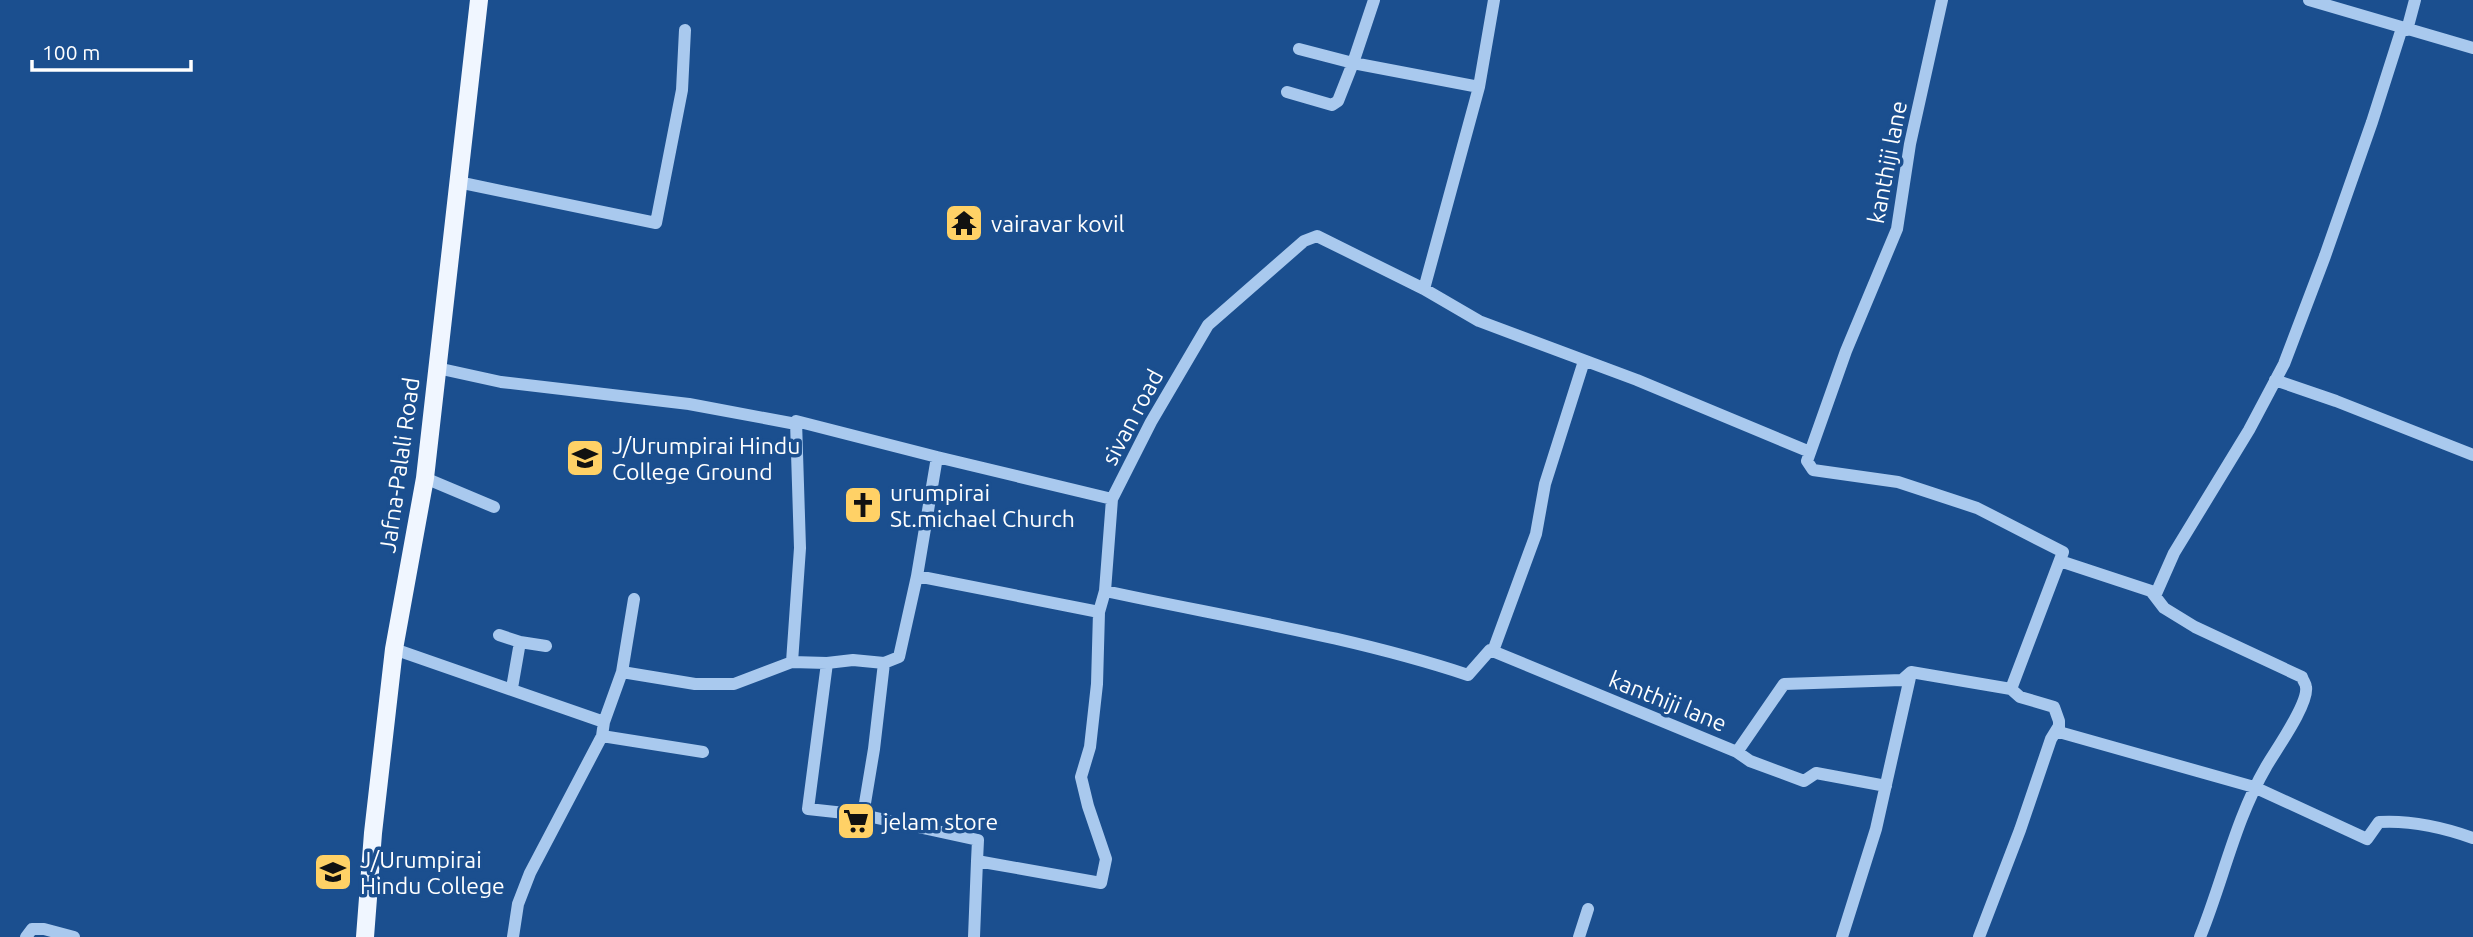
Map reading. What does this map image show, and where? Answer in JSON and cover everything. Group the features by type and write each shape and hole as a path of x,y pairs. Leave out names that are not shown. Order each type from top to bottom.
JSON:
{"main road":[{"name":"Jafna-Palali Road","path":"365,937 373,833 394,649 425,478 478,0"}],"street":[{"path":"1287,92 1332,104 1338,101 1374,0"},
{"path":"1494,0 1479,87 1424,289 1479,321 1810,452 1807,461 1813,470 1898,482 1977,508 2063,552 2011,690"},
{"name":"kanthiji lane","path":"1810,452 1846,351 1897,229 1910,144 1942,0"},
{"path":"2309,0 2473,48"},
{"path":"2155,596 2174,553 2249,430 2284,364 2415,0"},
{"path":"458,182 656,223 682,90 685,30"},
{"path":"1299,49 1353,64 1479,87"},
{"name":"sivan road","path":"977,861 1101,883 1106,859 1081,778 1090,747 1097,684 1099,612 1105,591 1112,499 1151,422 1208,325 1304,242 1317,236 1424,289"},
{"path":"1105,591 1336,640 1422,660 1468,675 1490,650 1493,651 1536,534 1545,484 1584,361"},
{"path":"437,369 501,382 689,404 796,424 796,421 1112,499"},
{"path":"2275,380 2361,410 2473,455"},
{"path":"792,662 800,548 796,424"},
{"path":"622,672 695,684 734,684 792,662 827,663 853,660 884,663 899,657 937,457"},
{"path":"425,478 494,507"},
{"path":"2060,561 2151,591 2164,608 2194,627 2302,677 2307,689 2302,706 2254,787 2200,937"},
{"path":"916,576 1099,612"},
{"path":"513,937 518,904 530,873 602,736 604,722 622,672 634,599"},
{"path":"499,635 546,646"},
{"path":"512,688 520,642"},
{"path":"394,649 604,722"},
{"name":"kanthiji lane","path":"1493,651 1737,752 1784,684 1902,680 1911,672 2011,690 2020,697 2054,707 2059,726"},
{"path":"827,663 808,809 863,815 978,840 974,937"},
{"path":"863,815 884,663"},
{"path":"1842,937 1877,829 1911,672"},
{"path":"2059,726 2059,732 2254,787 2367,838 2379,822 2402,821 2444,828 2473,838"},
{"path":"1979,937 2051,740 2059,726"},
{"path":"602,736 703,752"},
{"path":"1737,752 1751,761 1804,781 1816,772 1886,786"},
{"path":"1579,937 1588,909"},
{"path":"26,937 32,929 44,929 74,937"}],"place":[{"name":"vairavar kovil","path":"964,223"},
{"name":"J/Urumpirai Hindu College Ground","path":"585,458"},
{"name":"urumpirai St.michael Church","path":"863,505"},
{"name":"jelam store","path":"856,821"},
{"name":"J/Urumpirai Hindu College","path":"333,872"}]}
